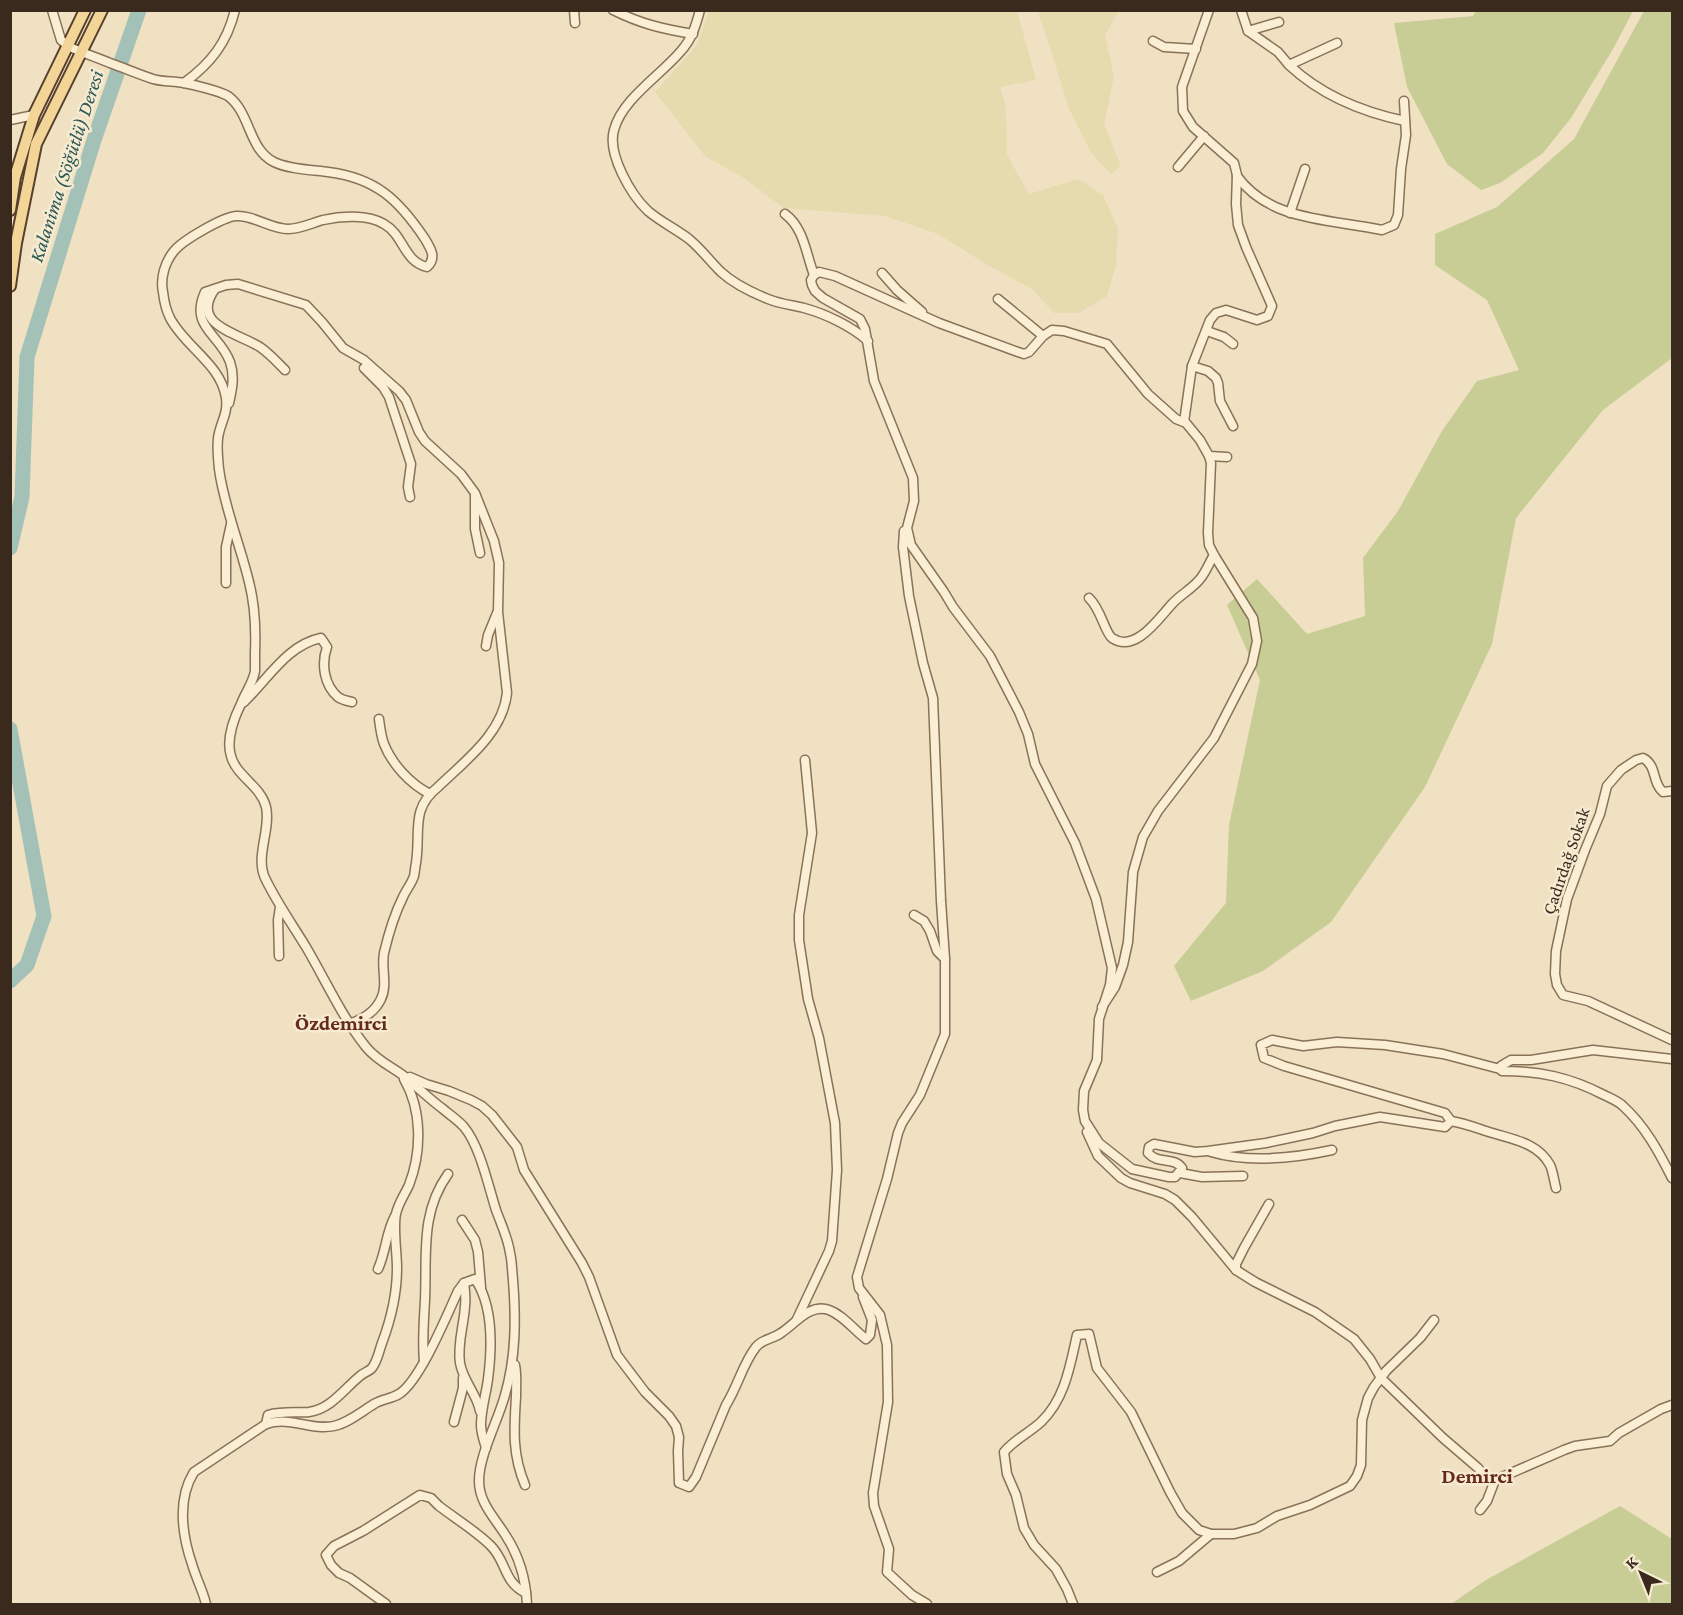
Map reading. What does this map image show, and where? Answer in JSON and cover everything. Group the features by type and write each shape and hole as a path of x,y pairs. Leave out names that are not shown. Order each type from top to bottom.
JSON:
{"main road":[{"path":"10,210 15,177 34,115 85,10"},
{"path":"10,286 16,243 36,144 102,10"}],"street":[{"path":"52,10 61,40 68,46 155,80 184,83 225,95 237,104 247,121 256,146 274,162 300,169 338,173 362,180 396,200 414,222 430,248 432,262 427,267 421,266 414,261 391,228 376,220 359,217 330,218 292,229 281,228 241,215 231,216 198,233 178,247 164,268 161,284 165,306 171,320 210,365 222,384 226,398 226,412"},
{"path":"184,83 217,53 227,34 235,10"},
{"path":"574,10 575,23"},
{"path":"613,10 658,28 693,34"},
{"path":"700,10 693,34 682,50 626,105 615,126 612,137 614,149 625,178 641,203 650,212 688,238 730,279 769,299 822,314 868,342"},
{"path":"1185,422 1192,366 1210,320 1216,313 1226,310 1257,320 1268,316 1272,306 1238,225 1237,175 1234,163 1193,127 1183,111 1182,87 1209,10"},
{"path":"1240,10 1248,31 1278,52 1306,81 1336,98 1377,114 1405,121"},
{"path":"1248,31 1279,22"},
{"path":"1154,41 1164,47 1196,49"},
{"path":"1289,65 1337,43"},
{"path":"1237,175 1251,192 1270,205 1290,213 1382,230 1394,225 1398,215 1406,135 1404,101"},
{"path":"10,120 34,115"},
{"path":"1178,167 1204,136"},
{"path":"1290,213 1305,169"},
{"path":"785,214 794,221 799,231 814,275"},
{"path":"350,1024 370,1014 383,996 384,951 398,908 414,877 419,814 423,804 430,794 490,736 506,705 507,693 498,612 499,564 494,541 475,493 460,474 425,441 406,400 399,391 364,360 342,348 306,305 238,284 226,285 205,292 200,303 200,315 205,327 230,362 233,385 219,432 217,451 220,475 249,581 254,610 255,674 239,708 230,740 231,758 239,771 262,796 267,811 262,872 280,907 350,1024 368,1050 401,1073 460,1095 482,1106 517,1147 524,1170 586,1270 617,1355 645,1392 676,1426 679,1437 679,1484 689,1487 696,1477 726,1404 759,1344 780,1334 797,1319 819,1308 830,1310 866,1339 870,1335 872,1320 857,1277 887,1179 898,1133 920,1095 945,1034 945,959 933,698 922,663 909,596 903,547 904,532 914,501 913,478 874,381 866,329 860,319 815,291 811,279 819,272 831,274 932,320 1024,354 1052,330 1107,344 1148,394 1176,419 1185,422 1200,440 1209,456 1211,468 1208,539 1214,555 1253,618 1257,641 1252,664 1214,738 1158,811 1143,837 1133,872 1128,942 1123,965 1115,987 1102,1007"},
{"path":"882,273 897,290 932,320"},
{"path":"215,288 209,297 207,309 211,320 260,347 285,370"},
{"path":"998,299 1043,336"},
{"path":"1207,331 1233,344"},
{"path":"352,354 383,387 389,397 411,464 408,487 410,497"},
{"path":"1192,366 1208,371 1216,378 1220,401 1233,426"},
{"path":"1209,456 1227,457"},
{"path":"475,493 475,529 480,553"},
{"path":"908,522 911,545 990,656 1010,694 1028,734 1035,764 1078,848 1096,899 1112,968 1110,985 1098,1024 1097,1060 1084,1091 1084,1121 1087,1134 1098,1156 1120,1178 1165,1194 1175,1200 1236,1270 1315,1312 1354,1339 1381,1378 1485,1476 1495,1480 1575,1446 1610,1441 1619,1433 1672,1405"},
{"path":"226,583 226,547 232,524"},
{"path":"1089,598 1100,613 1108,634 1118,641 1130,641 1146,633 1178,597 1196,583 1214,555"},
{"path":"486,646 490,629 498,612"},
{"path":"239,708 289,653 309,640 321,638 327,647 323,658 327,679 340,698 352,702"},
{"path":"379,719 383,742 388,753 402,772 419,788 430,794"},
{"name":"Çadırdağ Sokak","path":"1672,791 1662,792 1658,788 1651,765 1643,758 1636,759 1621,770 1607,786 1600,814 1567,899 1556,951 1555,974 1557,985 1563,995 1588,1001 1672,1040"},
{"path":"797,1319 832,1241 837,1170 835,1123 800,952 799,915 812,833 805,760"},
{"path":"279,956 280,907"},
{"path":"914,915 924,921 937,951 945,959"},
{"path":"1556,1188 1551,1166 1536,1149 1515,1139 1451,1120 1445,1113 1284,1066 1264,1058 1261,1046 1272,1040 1303,1046 1350,1042 1384,1045 1443,1054 1502,1071 1536,1072 1573,1080 1622,1104 1638,1121 1653,1143 1672,1178"},
{"path":"1500,1069 1511,1060 1531,1060 1593,1050 1672,1059"},
{"path":"378,1269 384,1257 391,1223 410,1183 418,1150 412,1092 401,1073"},
{"path":"401,1073 462,1125 473,1142 510,1252 516,1314 515,1452 525,1485"},
{"path":"1084,1121 1099,1143 1132,1169 1175,1177 1182,1168 1179,1164 1152,1157 1148,1153 1149,1147 1154,1144 1195,1152 1208,1151 1266,1143 1380,1117 1445,1127 1451,1120"},
{"path":"1208,1151 1224,1155 1263,1158 1332,1150"},
{"path":"1179,1173 1202,1177 1243,1176"},
{"path":"424,1361 425,1274 429,1215 436,1193 448,1174"},
{"path":"1236,1270 1236,1264 1269,1204"},
{"path":"266,1424 268,1415 279,1412 310,1412 331,1404 362,1374 371,1369 392,1316 396,1291 396,1213"},
{"path":"462,1220 475,1240 481,1288 488,1310 490,1355 481,1418 481,1429 486,1448"},
{"path":"206,1605 191,1564 186,1541 183,1505 188,1482 194,1472 266,1424 277,1421 322,1427 333,1426 343,1423 380,1400 400,1393 416,1376 464,1282 475,1279 481,1288"},
{"path":"454,1422 463,1388 459,1352 465,1304 464,1282"},
{"path":"859,1288 880,1315 886,1345 888,1402 873,1493 874,1506 889,1549 887,1572 912,1595 927,1605"},
{"path":"1073,1605 1056,1569 1034,1545 1024,1528 1016,1495 1006,1474 1004,1452 1011,1443 1039,1424 1054,1406 1065,1384 1077,1335 1089,1334 1098,1368 1131,1412 1182,1513 1199,1530 1211,1534 1234,1534 1257,1528 1276,1516 1310,1505 1350,1486 1361,1465 1362,1420 1368,1398 1381,1378 1420,1338 1434,1320"},
{"path":"514,1358 505,1397 478,1477 486,1506 508,1539 520,1566 527,1605"},
{"path":"463,1375 475,1395 481,1418"},
{"path":"1480,1510 1487,1501 1495,1480"},
{"path":"386,1605 350,1578 339,1573 331,1565 327,1555 334,1546 420,1495 431,1498 490,1545 497,1553 507,1577 517,1589 526,1593"},
{"path":"1157,1572 1179,1561 1211,1534"}],"shaded area":[{"path":"709,11 1017,11 1036,80 1000,87 1006,108 1007,155 1029,194 1078,179 1103,195 1118,229 1116,265 1107,296 1079,313 1054,313 1032,289 938,234 885,216 784,208 744,178 705,156 655,92 697,45"},
{"path":"1038,11 1119,11 1105,35 1114,77 1104,124 1121,166 1111,174 1092,154 1070,111"}],"green space":[{"path":"1476,11 1633,11 1571,118 1543,153 1500,183 1481,190 1447,164 1407,87 1394,23 1473,16"},
{"path":"1644,11 1672,11 1672,358 1603,410 1516,518 1492,644 1425,787 1331,922 1263,971 1191,1001 1174,966 1226,903 1229,825 1260,680 1227,605 1257,579 1307,634 1365,616 1363,558 1398,511 1442,431 1477,381 1519,370 1487,300 1435,265 1435,234 1497,207 1574,139"},
{"path":"1620,1506 1672,1539 1672,1604 1451,1604 1486,1580"}],"waterway":[{"name":"Kalanima (Söğütlü) Deresi","path":"10,548 22,497 27,357 94,140 139,10"},
{"name":"Kalanima (Söğütlü) Deresi","path":"10,729 44,916 27,965 10,981"}],"district":[{"name":"Özdemirci","path":"341,1023"},
{"name":"Demirci","path":"1477,1476"}]}
